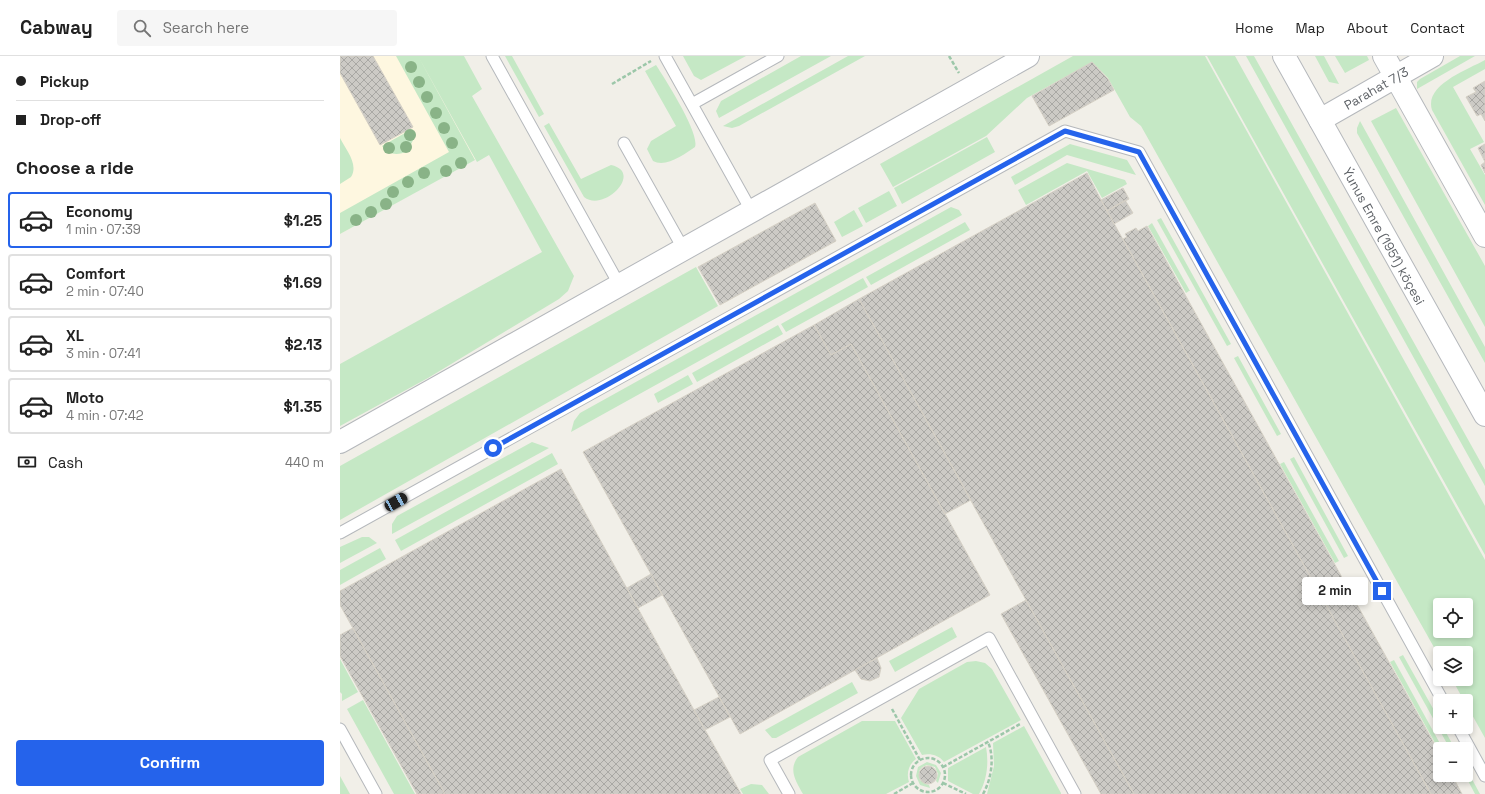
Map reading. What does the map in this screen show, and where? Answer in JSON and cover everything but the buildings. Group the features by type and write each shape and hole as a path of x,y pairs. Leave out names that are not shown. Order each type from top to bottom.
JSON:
{"street":[{"path":"340,442 1028,56"},
{"name":"Ýunus Emre (1951) köçesi","path":"1284,56 1485,416"},
{"path":"1384,56 1485,236"},
{"name":"Parahat 7/3","path":"1320,120 1432,56"}],"lane":[{"path":"492,56 620,286"},
{"path":"665,56 752,212"},
{"path":"692,104 778,56"},
{"path":"340,533 1065,131 1139,152 1439,694"},
{"path":"624,143 684,250"},
{"path":"789,794 770,760 989,638 1075,794"},
{"path":"340,729 376,794"},
{"path":"1462,734 1485,776"}],"path":[{"path":"612,84 649,63"},
{"path":"889,704 920,760"},
{"path":"943,767 1022,723"},
{"path":"983,794 991,766 990,748 988,742"},
{"path":"933,758 943,767 945,773 943,783 937,790 925,793 913,783 912,770 920,760 933,758"},
{"path":"894,794 913,783"},
{"path":"943,783 966,794"},
{"path":"937,790 939,794"}],"shaded area":[{"path":"340,56 418,56 475,159 340,234"}],"green space":[{"path":"396,56 418,56 475,160 340,234 340,213 449,152"},
{"path":"418,56 464,56 482,89 472,96 574,276 568,291 559,299 428,378 340,426 340,364 542,252 489,155 477,162"},
{"path":"505,56 512,56 544,114 539,117"},
{"path":"683,56 746,56 701,80 694,76"},
{"path":"801,56 831,56 719,118 716,111 721,101"},
{"path":"848,56 865,56 739,126 732,128 723,126"},
{"path":"1073,56 1205,56 1485,560 1485,738 1473,717 1473,694 1460,694 1456,686 1473,686 1473,646 1433,646 1141,126 1130,117 1108,78 1092,62 1027,98 986,136 893,187 880,164"},
{"path":"1207,56 1235,56 1485,506 1485,555"},
{"path":"1246,56 1254,56 1485,470 1485,486"},
{"path":"1315,56 1324,56 1339,84 1329,82"},
{"path":"1335,56 1367,56 1369,60 1345,73"},
{"path":"1460,56 1475,56 1417,89 1417,82 1420,79"},
{"path":"1485,60 1485,69 1453,87 1484,142 1470,149 1485,175 1485,205 1432,110 1431,101 1434,93 1449,79"},
{"path":"656,65 681,106 695,140 695,147 675,159 664,163 653,161 647,149 651,141 676,126 645,71"},
{"path":"1396,108 1485,266 1485,327 1371,121"},
{"path":"1360,121 1485,347 1485,363 1357,133 1357,128"},
{"path":"549,123 581,179 611,165 620,169 624,175 617,190 610,196 601,200 592,201 584,197 544,126"},
{"path":"412,129 414,138 408,151 400,154 394,154 387,151 382,146"},
{"path":"987,137 995,152 902,204 894,188"},
{"path":"340,138 351,157 354,167 351,177 340,184"},
{"path":"1070,144 1127,160 1136,175 1067,155 1015,185 1011,177"},
{"path":"1067,163 1125,180 1127,184 1102,198 1087,171 1026,205 1018,190"},
{"path":"889,191 897,206 866,223 858,208"},
{"path":"951,207 959,210 962,215 571,432 574,421 580,413"},
{"path":"854,210 863,226 842,237 834,222"},
{"path":"1161,218 1231,344 1227,346 1157,220"},
{"path":"965,222 970,230 871,285 866,277"},
{"path":"1152,223 1190,291 1186,293 1148,226"},
{"path":"696,267 718,306 340,520 340,466"},
{"path":"863,278 868,287 786,332 781,324"},
{"path":"778,325 783,334 697,382 692,373"},
{"path":"1238,356 1281,434 1277,436 1234,358"},
{"path":"688,375 693,384 658,403 654,394"},
{"path":"532,442 549,448 392,534 392,524 397,516"},
{"path":"552,453 558,464 401,551 395,540"},
{"path":"1294,457 1348,556 1344,558 1290,459"},
{"path":"1284,462 1339,561 1335,563 1280,464"},
{"path":"362,537 369,537 377,543 340,563 340,547"},
{"path":"380,548 386,559 340,585 340,570"},
{"path":"952,627 957,637 895,672 889,661"},
{"path":"1403,655 1433,709 1433,718 1399,657"},
{"path":"340,659 358,692 342,701 342,694 340,692"},
{"path":"1394,660 1433,731 1433,734 1435,734 1439,742 1434,742 1390,662"},
{"path":"976,661 985,663 992,669 1021,720 944,762 934,755 922,755 901,718 919,689 967,662"},
{"path":"852,682 858,693 776,738 772,738 765,730"},
{"path":"363,700 415,794 394,794 347,709"},
{"path":"862,721 895,721 916,759 909,769 909,782 886,794 803,794 793,771 798,757"},
{"path":"1024,726 1061,794 987,794 994,766 993,743"},
{"path":"1442,734 1447,734 1451,742 1446,742"},
{"path":"986,747 987,771 979,794 973,794 948,781 948,768"},
{"path":"927,762 936,765 941,773 938,783 936,781 938,774 935,767 927,765 921,769 919,772 920,780 929,785 930,788 920,785 916,776 918,767"},
{"path":"340,776 350,794 340,794"},
{"path":"1473,781 1480,794 1475,794 1469,782"},
{"path":"751,784 762,785 769,794 743,794 740,789"}],"route":[{"path":"493,448 1065,131 1139,152 1382,591"}]}
